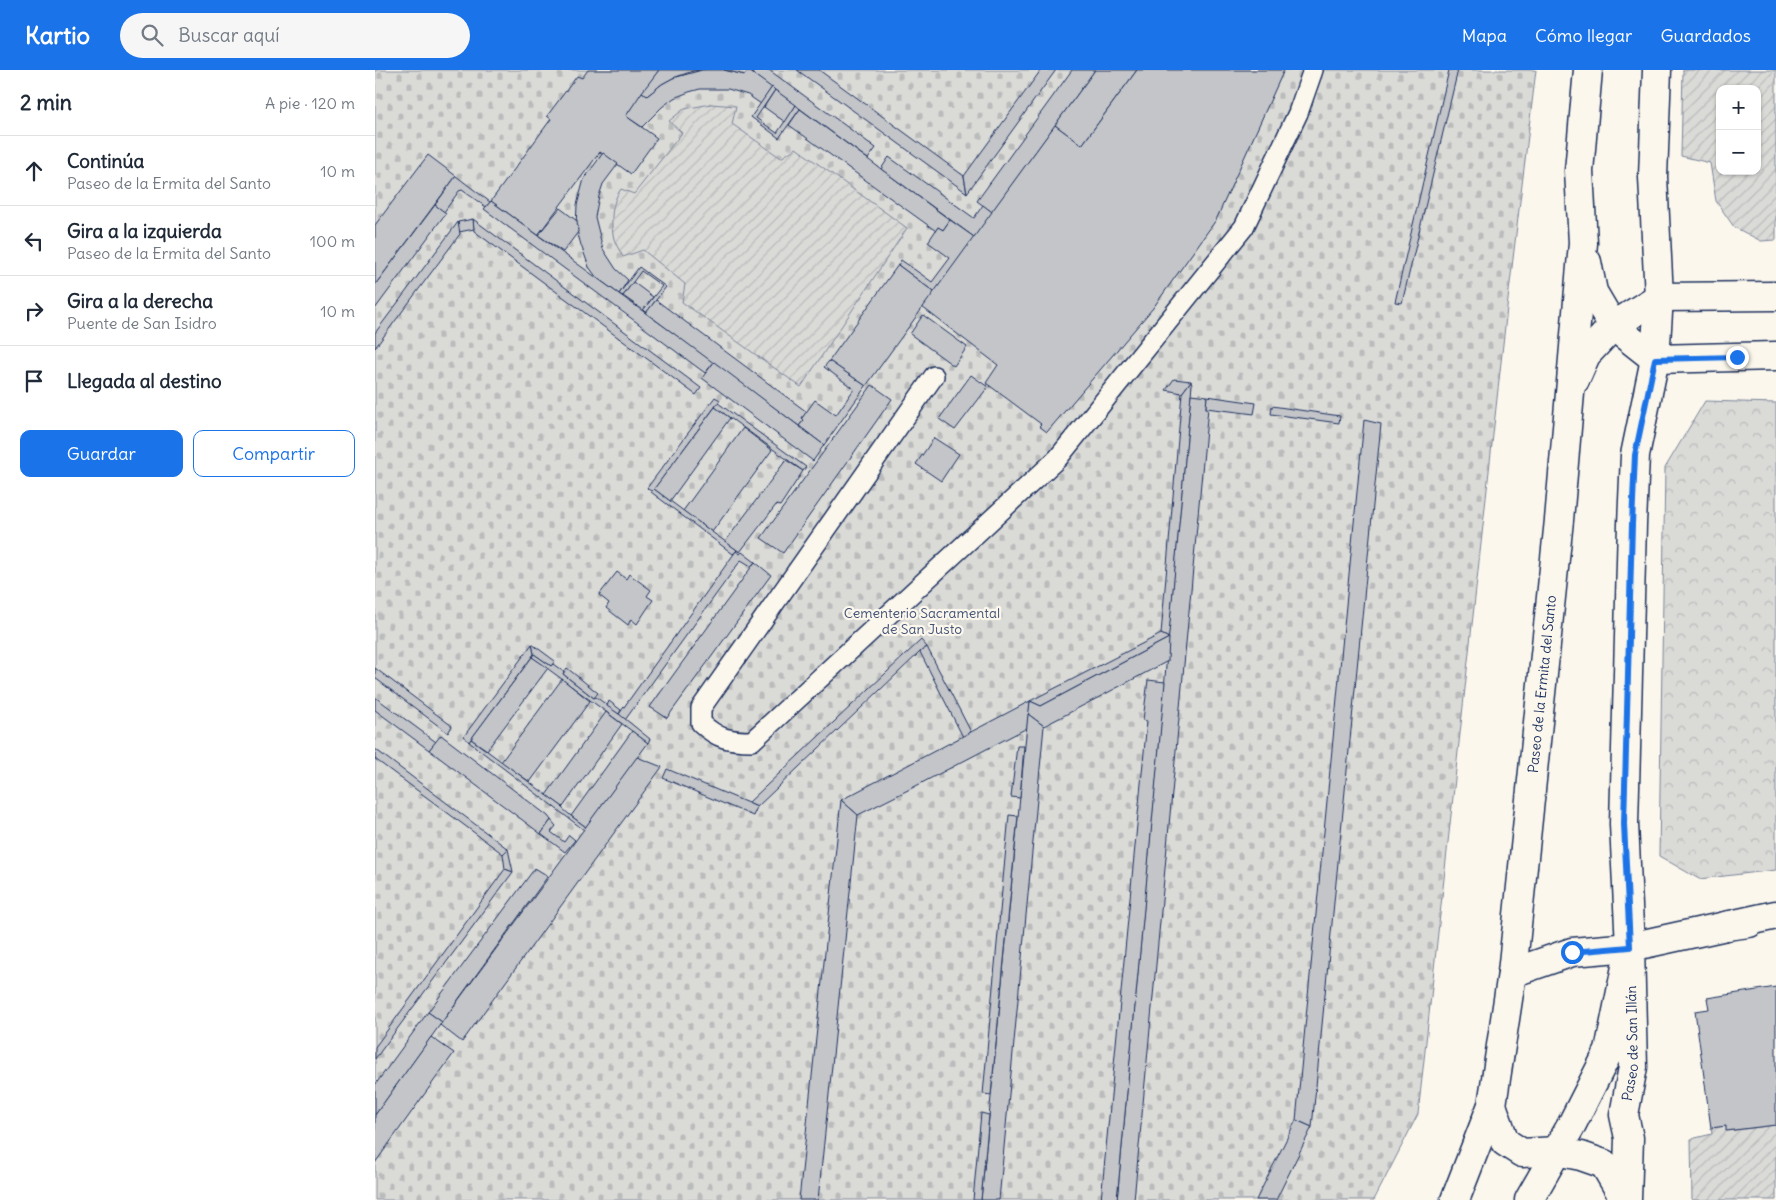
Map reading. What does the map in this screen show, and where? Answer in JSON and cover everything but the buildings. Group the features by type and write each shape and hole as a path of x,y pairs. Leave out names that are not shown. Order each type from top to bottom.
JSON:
{"main road":[{"name":"Paseo de la Ermita del Santo","path":"1588,70 1579,172 1583,243 1593,292 1613,326 1655,359"},
{"path":"1529,1200 1571,1126 1609,1051 1630,947 1624,824 1632,524 1635,455 1655,359 1659,297 1653,177 1657,70"},
{"name":"Paseo de la Ermita del Santo","path":"1455,1200 1492,1105 1511,973 1556,548 1583,243"},
{"path":"1659,297 1735,298 1776,296"},
{"name":"Paseo de la Ermita del Santo","path":"1569,395 1586,355 1613,326 1659,297"},
{"path":"1655,359 1776,356"},
{"path":"1511,973 1572,952 1630,947 1776,915"},
{"path":"1726,926 1776,919"},
{"name":"Paseo de San Illán","path":"1626,1200 1629,1138 1624,1115 1633,1067 1630,947"},
{"name":"Paseo de la Ermita del Santo","path":"1492,1105 1505,1142 1522,1153 1556,1151"},
{"name":"Paseo de San Illán","path":"1556,1151 1581,1156 1603,1164 1626,1200"}],"lane":[{"path":"934,376 701,708 701,723 710,731 730,741 752,741 1059,458 1244,227 1298,113 1313,70"}],"green space":[{"name":"Cementerio Sacramental de San Justo","path":"375,70 1536,70 1507,308 1418,1114 1374,1200 375,1200"},
{"path":"1683,70 1776,70 1776,240 1761,241 1734,227 1716,201 1710,163 1681,156"},
{"path":"711,104 736,106 732,124 781,158 796,148 907,228 801,387 682,302 685,284 643,250 623,257 614,239 612,213 615,200 621,189 634,194 682,133 669,121 684,109"},
{"path":"1705,401 1776,403 1776,870 1699,879 1659,856 1665,468"},
{"path":"1776,1125 1776,1200 1692,1200 1691,1139 1712,1134 1711,1128 1726,1126 1727,1131"}],"route":[{"path":"1572,952 1630,947 1624,824 1632,524 1635,455 1655,359 1737,357"}]}
